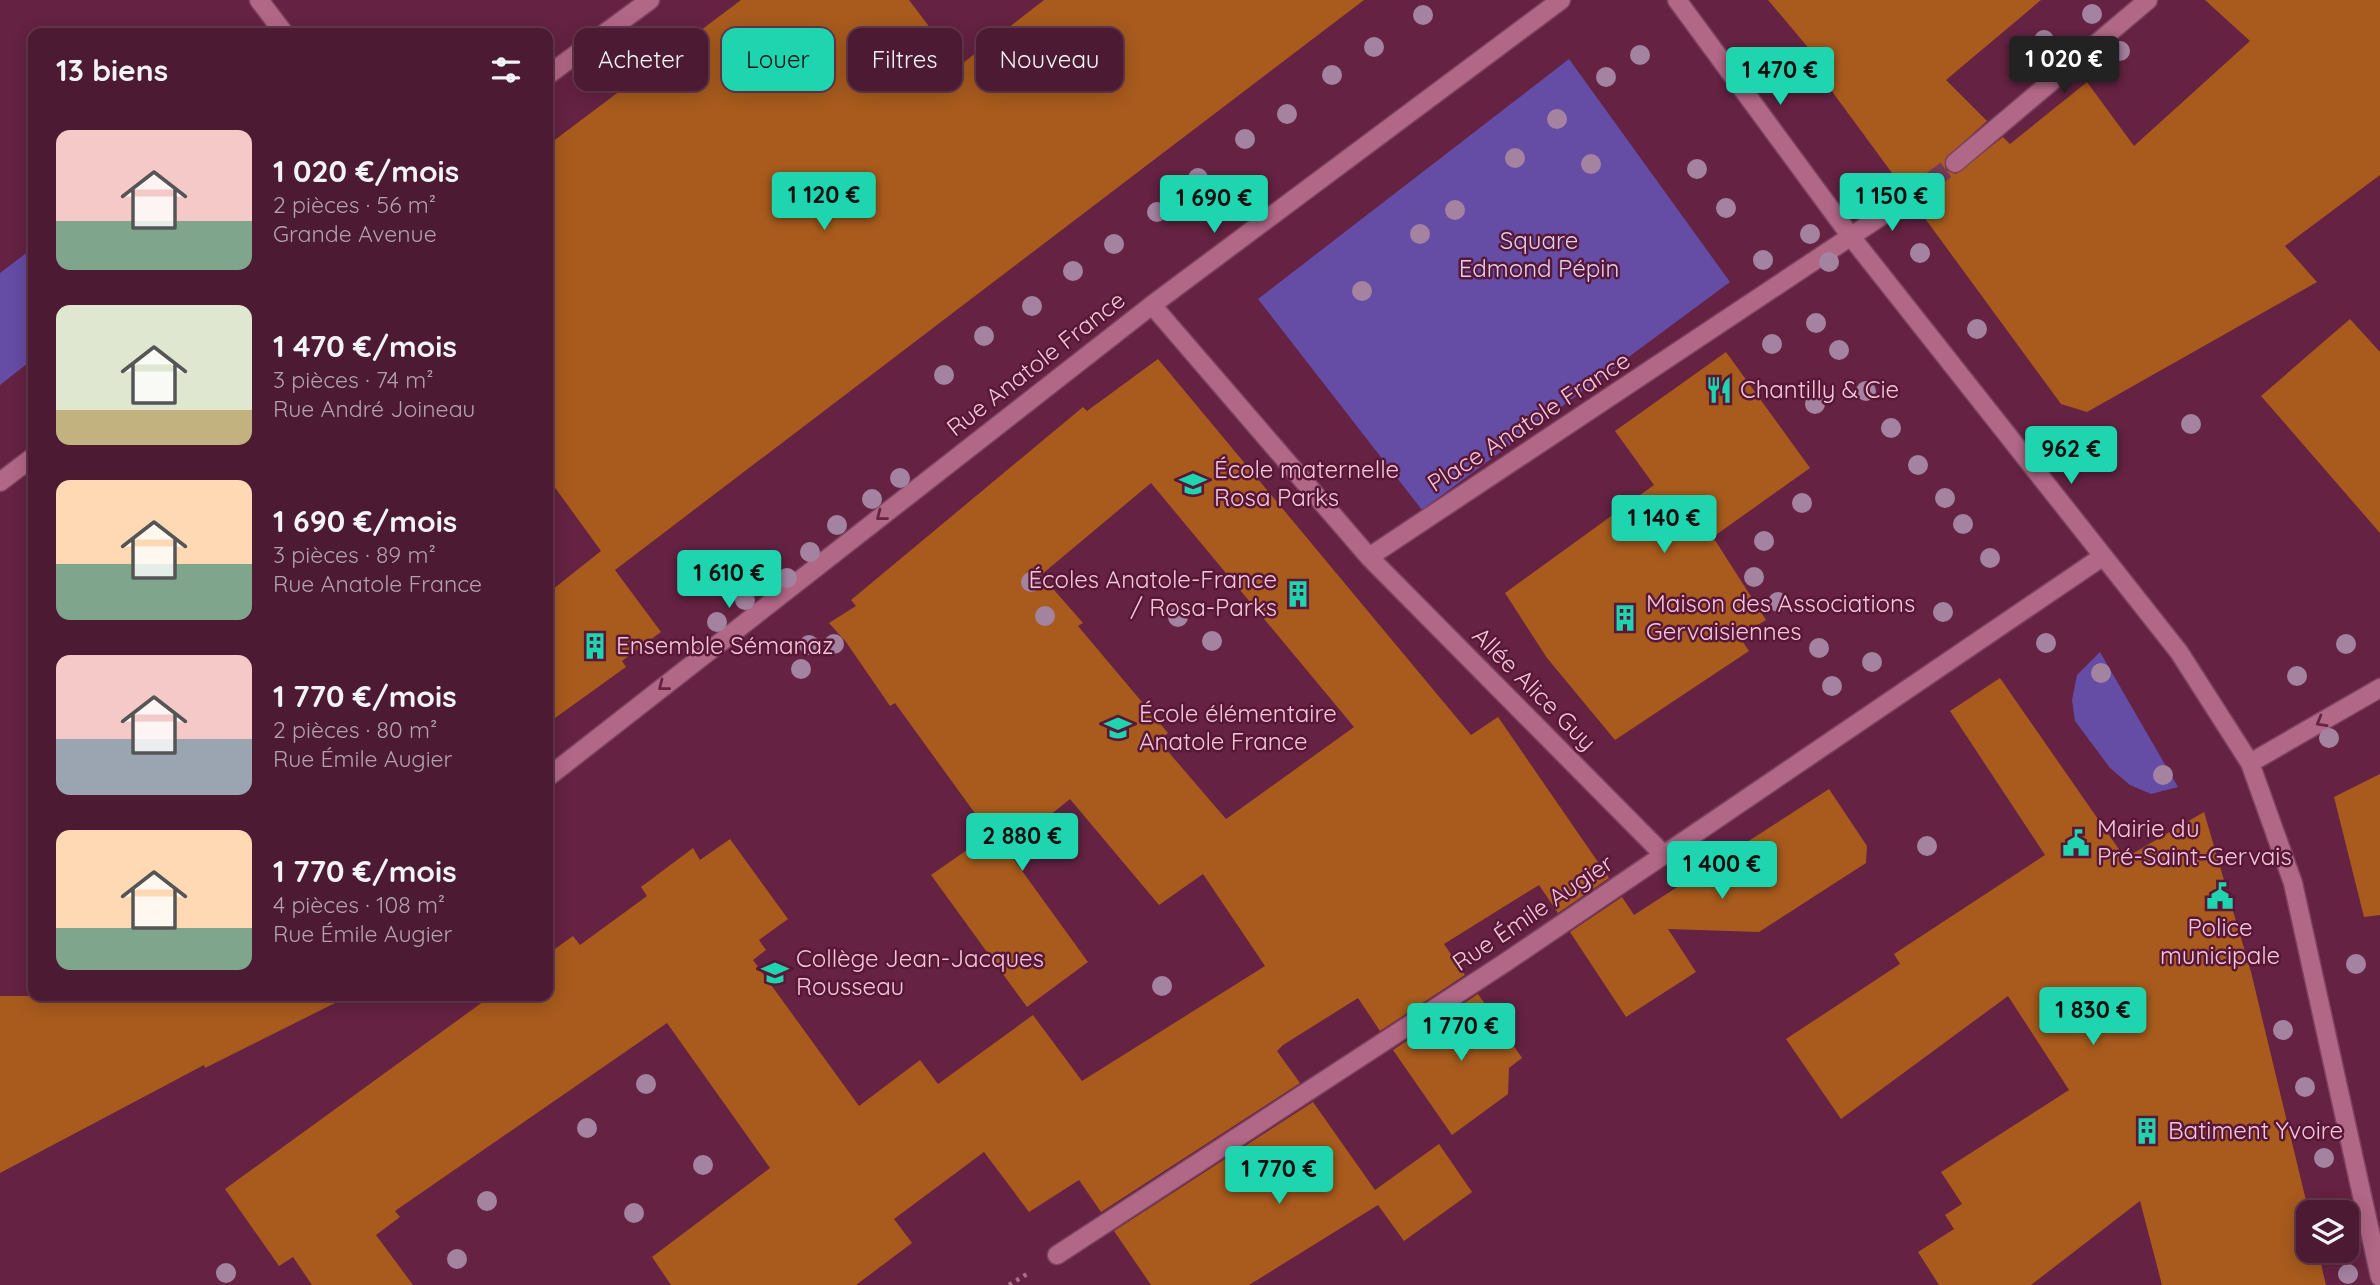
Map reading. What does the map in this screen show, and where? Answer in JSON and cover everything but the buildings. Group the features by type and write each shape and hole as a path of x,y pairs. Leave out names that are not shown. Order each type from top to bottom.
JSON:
{"street":[{"path":"259,0 280,28"},
{"path":"553,71 650,0"},
{"name":"Rue Anatole France","path":"553,773 1152,305 1561,0"},
{"path":"1677,0 1852,238 2179,652 2250,763 2293,883 2380,1277"},
{"path":"1955,163 2148,0"},
{"name":"Place Anatole France","path":"1369,557 1910,197"},
{"path":"1152,305 1369,557"},
{"path":"0,482 28,461"},
{"name":"Allée Alice Guy","path":"1369,557 1664,855"},
{"name":"Rue Émile Augier","path":"1057,1255 1506,962 2102,557"},
{"path":"2250,763 2380,688"}],"green space":[{"name":"Square Edmond Pépin","path":"1569,59 1730,282 1422,510 1258,299"},
{"path":"28,252 28,363 0,385 0,273"},
{"path":"2100,652 2178,787 2151,794 2130,785 2110,768 2075,721 2072,700 2077,675"}],"tunnel":[{"path":"1910,197 1955,163"}],"place":[{"name":"Chantilly & Cie","path":"1719,390"},
{"name":"École maternelle Rosa Parks","path":"1193,484"},
{"name":"Écoles Anatole-France / Rosa-Parks","path":"1298,594"},
{"name":"Maison des Associations Gervaisiennes","path":"1625,618"},
{"name":"Ensemble Sémanaz","path":"595,646"},
{"name":"École élémentaire Anatole France","path":"1118,728"},
{"name":"Mairie du Pré-Saint-Gervais","path":"2076,843"},
{"name":"Police municipale","path":"2220,896"},
{"name":"Collège Jean-Jacques Rousseau","path":"775,973"},
{"name":"Batiment Yvoire","path":"2147,1131"}]}
